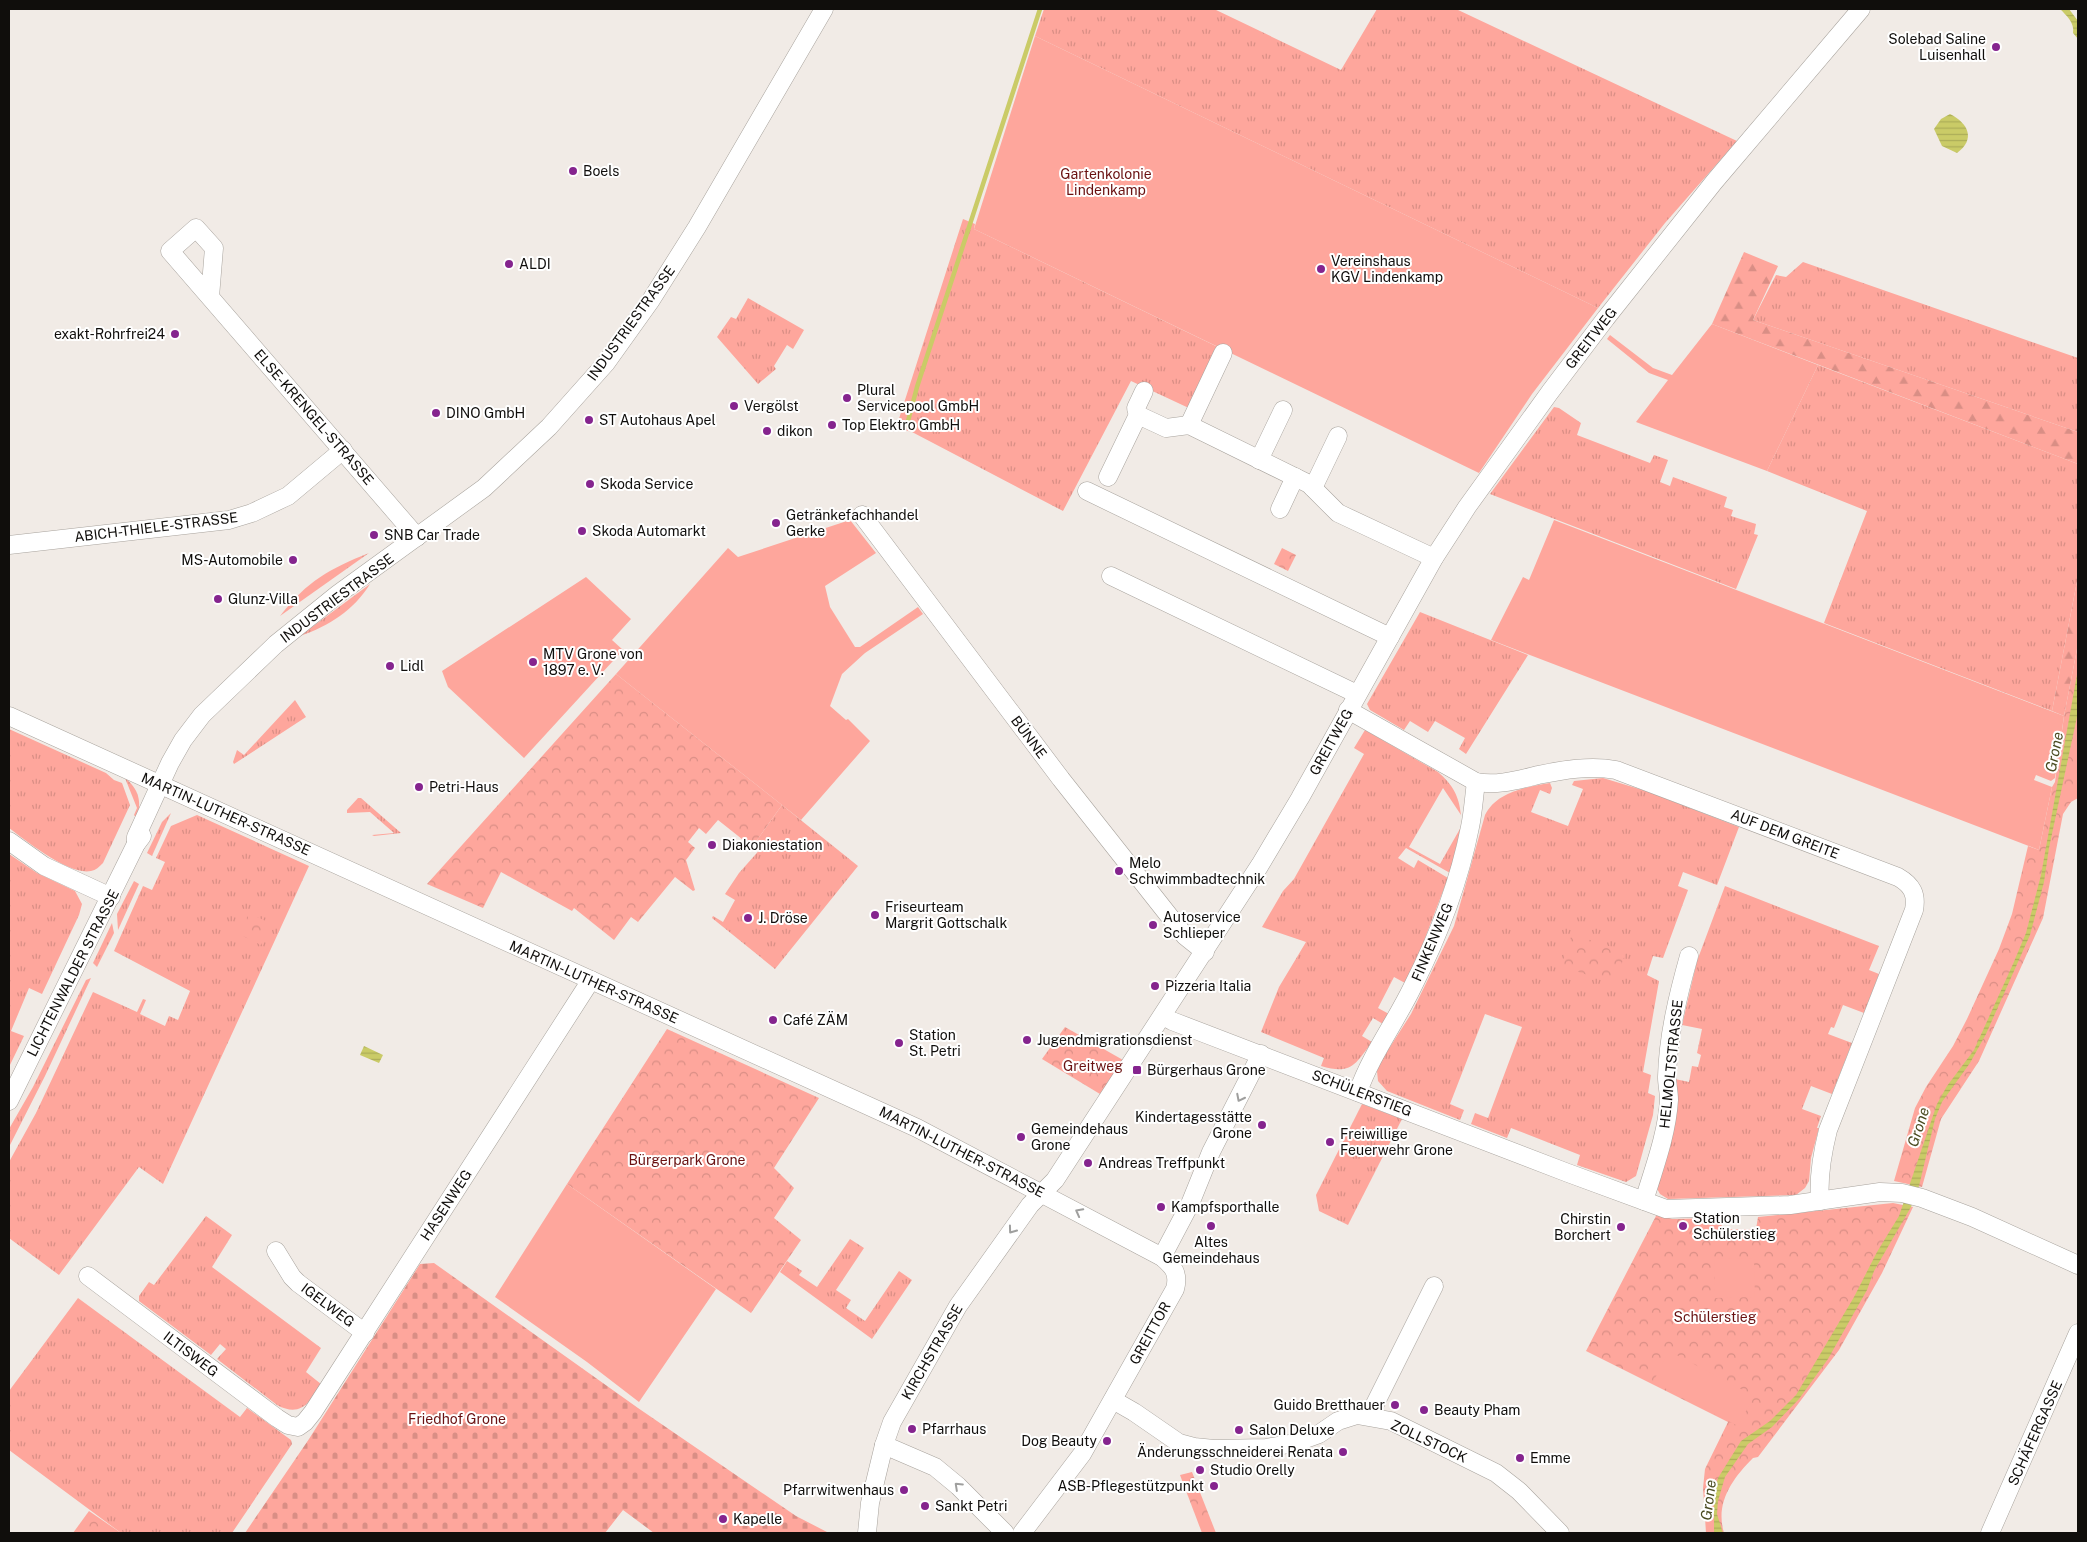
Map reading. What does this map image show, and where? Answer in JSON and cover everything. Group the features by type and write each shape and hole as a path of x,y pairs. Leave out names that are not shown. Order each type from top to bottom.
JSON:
{"street":[{"name":"INDUSTRIESTRASSE","path":"164,787 191,744 228,692 283,638 338,594 418,538 484,488 514,462 549,427 606,363 643,312 697,227 824,9"},
{"name":"GREITWEG","path":"1043,1193 1055,1180 1205,952 1295,806 1434,558 1489,475 1606,318 1714,182 1861,9"},
{"name":"ELSE-KRENGEL-STRASSE","path":"210,297 418,538"},
{"path":"1188,425 1223,353"},
{"path":"1108,477 1138,415 1136,408 1144,391"},
{"path":"1259,460 1283,410"},
{"path":"1138,415 1166,428 1188,425 1295,477 1313,488 1338,513 1434,558"},
{"path":"1313,488 1338,436"},
{"name":"ABICH-THIELE-STRASSE","path":"9,545 229,520 270,506 288,496 343,450"},
{"path":"1280,509 1295,477"},
{"path":"1087,491 1390,637"},
{"name":"BÜNNE","path":"862,515 1061,779 1185,936 1205,952"},
{"name":"GREITWEG","path":"1112,576 1357,694"},
{"name":"AUF DEM GREITE","path":"1348,710 1476,782 1499,784 1580,768 1616,770 1898,877 1910,885 1915,897 1914,910 1828,1130 1820,1164 1820,1201"},
{"name":"MARTIN-LUTHER-STRASSE","path":"9,716 917,1128 1043,1193 1167,1261"},
{"name":"FINKENWEG","path":"1358,1092 1368,1067 1412,989 1441,925 1464,857 1471,826 1476,782"},
{"name":"LICHTENWALDER STRASSE","path":"9,1101 111,897 136,844 136,837 164,787"},
{"path":"9,841 44,866 111,897"},
{"name":"HELMOLTSTRASSE","path":"1644,1200 1666,1122 1669,1099 1667,1077 1674,1017 1677,997 1689,956"},
{"name":"HASENWEG","path":"298,1427 314,1412 590,980"},
{"name":"SCHÜLERSTIEG","path":"1164,1016 1172,1021 1568,1174 1672,1210 1790,1205 1880,1192 1910,1195 1972,1218 2078,1265"},
{"path":"1167,1261 1212,1152 1261,1054"},
{"name":"KIRCHSTRASSE","path":"867,1533 870,1502 884,1445 892,1422 958,1306 1030,1205 1043,1193"},
{"name":"IGELWEG","path":"276,1251 292,1277 298,1283 365,1333"},
{"name":"GREITTOR","path":"1022,1533 1082,1454 1175,1289 1178,1279 1175,1270 1167,1261"},
{"name":"ILTISWEG","path":"88,1276 271,1413 288,1425 298,1427"},
{"path":"1369,1416 1434,1286"},
{"name":"SCHÄFERGASSE","path":"1990,1533 2078,1333"},
{"name":"ZOLLSTOCK","path":"1113,1400 1179,1443 1214,1449 1266,1448 1294,1443 1319,1434 1349,1416 1369,1416 1391,1421 1496,1473 1519,1491 1560,1533"},
{"path":"884,1445 935,1467 958,1486 1005,1533"}],"green space":[{"path":"1044,9 1214,9 1341,70 1377,9 1456,9 1737,141 1665,223 1598,308 1035,36"},
{"name":"Gartenkolonie Lindenkamp","path":"1035,36 1598,308 1532,394 1479,473 974,229"},
{"path":"963,219 975,224 974,229 1222,349 1193,410 1131,381 1063,511 912,432 896,428"},
{"path":"1744,252 1778,266 1753,320 2078,432 2078,464 1712,324"},
{"path":"1803,262 2078,358 2078,432 1753,320 1776,275 1786,277"},
{"path":"748,298 804,330 793,349 787,345 774,366 776,369 758,384 717,337 731,317 736,319"},
{"path":"1712,324 1818,365 1767,471 1636,422 1668,380 1649,373 1607,339 1610,335 1653,368 1672,375"},
{"path":"1818,365 2078,464 2078,576 2052,711 1824,623 1867,511 1767,471"},
{"path":"1554,407 1559,408 1581,423 1577,435 1650,463 1654,455 1668,460 1660,482 1670,486 1673,477 1727,497 1724,507 1733,510 1731,516 1756,524 1754,534 1758,535 1736,589 1490,494"},
{"path":"850,520 876,553 825,586 830,607 855,647 860,647 918,607 923,614 865,653 842,674 830,706 846,720 848,719 870,741 801,820 616,674 728,548 738,557"},
{"path":"1554,520 2064,716 2055,778 2051,781 2036,775 2034,780 2052,787 2039,850 1491,640 1523,577 1529,580"},
{"path":"1282,548 1296,555 1288,571 1274,564"},
{"path":"369,553 280,616 309,585 320,577"},
{"path":"2078,576 2078,644 2064,716 2052,711"},
{"name":"MTV Grone von 1897 e. V.","path":"586,577 631,619 612,640 623,650 524,758 448,687 442,671"},
{"path":"370,584 356,602 340,616 300,636"},
{"path":"1420,612 1528,655 1466,754 1459,749 1465,738 1435,721 1428,732 1410,721 1404,730 1370,710 1367,704"},
{"path":"2078,644 2078,798 2071,802 2063,814 2043,918 1979,1061 1941,1119 1922,1187 1894,1181 1915,1108 1926,1087 1953,1046 1999,949 2012,914 2028,846 2039,850 2052,787 2055,782 2064,716"},
{"path":"616,674 782,805 752,847 718,820 706,834 699,828 688,842 695,848 686,860 695,890 693,891 675,877 638,922 631,917 614,940 574,908 572,911 501,872 483,908 427,884"},
{"path":"295,700 306,717 234,764 237,750 244,755"},
{"path":"9,729 106,773 114,780 122,783 130,805 103,863 96,869 82,871 60,863 9,828"},
{"path":"1365,730 1438,772 1448,782 1457,796 1461,815 1443,788 1409,847 1440,864 1461,827 1450,873 1406,848 1398,858 1414,868 1418,860 1448,878 1422,946 1405,983 1394,977 1378,1008 1389,1014 1383,1024 1373,1018 1362,1036 1372,1042 1356,1062 1351,1066 1339,1069 1321,1066 1324,1058 1261,1032 1279,987 1306,942 1262,927 1283,891 1294,879 1364,754 1354,748"},
{"path":"125,778 130,782 138,796 137,819 134,815 137,808"},
{"path":"1603,778 1646,791 1739,827 1717,885 1683,872 1678,886 1688,890 1663,958 1653,956 1647,975 1659,981 1643,1072 1651,1075 1648,1093 1655,1096 1653,1115 1636,1176 1626,1182 1577,1165 1580,1155 1511,1128 1507,1138 1471,1124 1475,1113 1488,1118 1522,1027 1485,1014 1450,1104 1464,1110 1460,1120 1387,1091 1378,1081 1377,1071 1381,1061 1411,1014 1454,926 1485,815 1490,807 1497,800 1513,791 1550,783 1552,788 1550,794 1540,790 1531,812 1568,826 1583,789 1572,785 1574,781"},
{"path":"358,798 361,798 401,833 372,835 394,833 370,812 347,813 347,810"},
{"path":"782,805 858,866 775,969 712,918 713,916 723,922 735,900 725,894 739,873 763,846 757,840"},
{"path":"171,813 152,856 147,853 162,822"},
{"path":"197,815 309,866 163,1184 139,1167 59,1275 9,1238 9,1162 36,1113 93,992 137,1012 143,999 146,1000 140,1014 165,1026 169,1016 178,1020 190,991 114,951 143,886 152,890 165,862 156,858 171,826"},
{"path":"9,854 37,873 75,891 82,904 79,915 42,994 29,988 11,1031 24,1036 9,1067"},
{"path":"134,881 139,884 118,930 117,914"},
{"path":"1725,886 1879,946 1869,970 1879,974 1864,1013 1843,1005 1834,1028 1831,1027 1828,1034 1852,1043 1832,1094 1811,1086 1802,1109 1821,1116 1811,1158 1809,1181 1805,1188 1796,1195 1668,1199 1660,1194 1656,1187 1675,1079 1689,1082 1692,1066 1698,1067 1701,1055 1697,1053 1702,1029 1682,1025 1697,961"},
{"path":"249,913 272,924 261,945 239,934"},
{"path":"112,923 114,933 97,967 93,963"},
{"path":"1572,934 1626,952 1614,984 1561,966"},
{"path":"91,978 9,1147 9,1129 33,1087 86,980"},
{"name":"Greitweg","path":"1065,1027 1123,1060 1100,1094 1042,1059"},
{"name":"Bürgerpark Grone","path":"667,1029 819,1098 774,1168 794,1188 774,1218 801,1240 751,1313 567,1184"},
{"path":"1362,1104 1402,1119 1348,1225 1319,1211 1316,1195"},
{"path":"567,1184 716,1289 639,1402 587,1362 495,1297"},
{"name":"Schülerstieg","path":"1893,1203 1913,1207 1882,1273 1839,1350 1758,1457 1753,1458 1732,1483 1727,1492 1722,1512 1724,1533 1706,1533 1703,1488 1705,1469 1728,1422 1586,1351 1657,1214 1672,1219 1721,1218 1722,1229 1756,1229 1758,1217"},
{"path":"206,1216 232,1235 212,1267 321,1348 306,1372 321,1384 309,1402 299,1409 285,1409 277,1405 217,1359 226,1349 220,1344 211,1355 139,1301 139,1296 149,1282 154,1285"},
{"path":"850,1239 864,1248 836,1290 851,1300 846,1308 865,1321 899,1271 912,1280 872,1339 780,1272 787,1261 802,1271 799,1275 817,1287"},
{"path":"1754,1258 1755,1297 1715,1298 1714,1259"},
{"name":"Friedhof Grone","path":"434,1263 638,1408 796,1516 827,1532 654,1533 623,1510 605,1533 245,1533 309,1439 420,1264"},
{"path":"78,1298 240,1417 247,1408 291,1440 292,1444 232,1533 121,1533 9,1450 9,1391"},
{"path":"1669,1351 1754,1396 1738,1426 1653,1382"},
{"path":"1192,1472 1216,1533 1202,1533 1180,1475"},
{"path":"89,1511 121,1533 73,1533"}],"shaded area":[{"path":"2060,9 2069,9 2078,21 2078,39 2073,33 2073,26 2070,20"},
{"path":"1950,114 1965,127 1968,137 1963,148 1957,153 1942,146 1934,129 1941,119"},
{"path":"2078,669 2078,712 2049,848 2044,882 2030,935 1986,1034 1970,1063 1942,1102 1935,1119 1919,1186 1911,1207 1874,1271 1867,1290 1828,1359 1799,1399 1772,1427 1748,1444 1725,1477 1718,1501 1717,1514 1723,1533 1714,1533 1714,1492 1718,1478 1741,1441 1770,1421 1796,1395 1854,1297 1877,1252 1899,1216 1937,1104 1947,1086 1974,1050 2013,964 2026,933 2041,875"},
{"path":"364,1046 383,1055 379,1063 360,1055"}],"waterway":[{"path":"907,425 917,387 1040,9"}],"place":[{"name":"Solebad Saline Luisenhall","path":"1996,47"},
{"name":"Boels","path":"573,171"},
{"name":"ALDI","path":"509,264"},
{"name":"Vereinshaus KGV Lindenkamp","path":"1321,269"},
{"name":"exakt-Rohrfrei24","path":"175,334"},
{"name":"Plural Servicepool GmbH","path":"847,398"},
{"name":"Vergölst","path":"734,406"},
{"name":"DINO GmbH","path":"436,413"},
{"name":"ST Autohaus Apel","path":"589,420"},
{"name":"Top Elektro GmbH","path":"832,425"},
{"name":"dikon","path":"767,431"},
{"name":"Skoda Service","path":"590,484"},
{"name":"Getränkefachhandel Gerke","path":"776,523"},
{"name":"Skoda Automarkt","path":"582,531"},
{"name":"SNB Car Trade","path":"374,535"},
{"name":"MS-Automobile","path":"293,560"},
{"name":"Glunz-Villa","path":"218,599"},
{"name":"MTV Grone von 1897 e. V.","path":"533,662"},
{"name":"Lidl","path":"390,666"},
{"name":"Petri-Haus","path":"419,787"},
{"name":"Diakoniestation","path":"712,845"},
{"name":"Melo Schwimmbadtechnik","path":"1119,871"},
{"name":"Friseurteam Margrit Gottschalk","path":"875,915"},
{"name":"J. Dröse","path":"748,918"},
{"name":"Autoservice Schlieper","path":"1153,925"},
{"name":"Pizzeria Italia","path":"1155,986"},
{"name":"Café ZÄM","path":"773,1020"},
{"name":"Jugendmigrationsdienst","path":"1027,1040"},
{"name":"Station St. Petri","path":"899,1043"},
{"name":"Bürgerhaus Grone","path":"1137,1070"},
{"name":"Kindertagesstätte Grone","path":"1262,1125"},
{"name":"Gemeindehaus Grone","path":"1021,1137"},
{"name":"Freiwillige Feuerwehr Grone","path":"1330,1142"},
{"name":"Andreas Treffpunkt","path":"1088,1163"},
{"name":"Kampfsporthalle","path":"1161,1207"},
{"name":"Altes Gemeindehaus","path":"1211,1226"},
{"name":"Station Schülerstieg","path":"1683,1226"},
{"name":"Chirstin Borchert","path":"1621,1227"},
{"name":"Guido Bretthauer","path":"1395,1405"},
{"name":"Beauty Pham","path":"1424,1410"},
{"name":"Pfarrhaus","path":"912,1429"},
{"name":"Salon Deluxe","path":"1239,1430"},
{"name":"Dog Beauty","path":"1107,1441"},
{"name":"Änderungsschneiderei Renata","path":"1343,1452"},
{"name":"Emme","path":"1520,1458"},
{"name":"Studio Orelly","path":"1200,1470"},
{"name":"ASB-Pflegestützpunkt","path":"1214,1486"},
{"name":"Pfarrwitwenhaus","path":"904,1490"},
{"name":"Sankt Petri","path":"925,1506"},
{"name":"Kapelle","path":"723,1519"}],"water label":[{"name":"Grone","path":"2054,752"},
{"name":"Grone","path":"1918,1127"},
{"name":"Grone","path":"1708,1500"}]}
